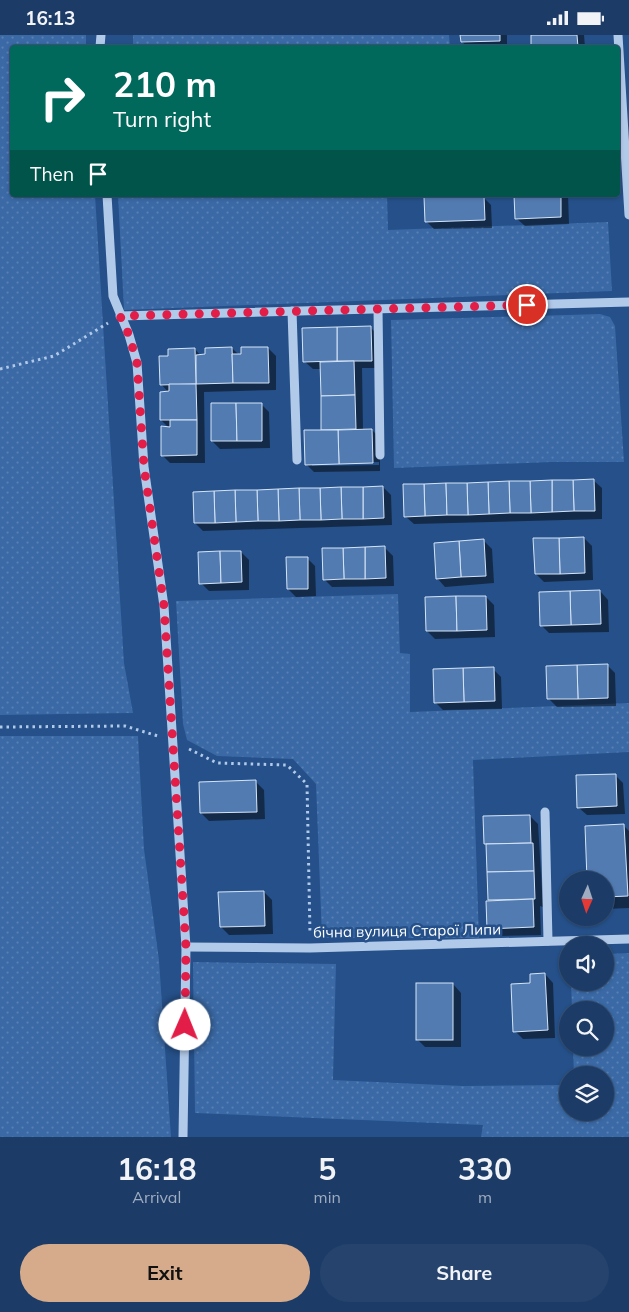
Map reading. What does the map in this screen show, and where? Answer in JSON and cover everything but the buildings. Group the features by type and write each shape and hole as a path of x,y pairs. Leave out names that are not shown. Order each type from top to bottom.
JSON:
{"street":[{"path":"620,68 629,215"},
{"path":"106,197 113,296 129,335 137,363 144,467 164,606 186,947 184,1137"},
{"path":"120,316 629,302"},
{"path":"378,309 380,455"},
{"path":"292,311 297,460"},
{"path":"545,812 548,941"},
{"name":"бічна вулиця Старої Липи","path":"186,947 310,948 629,939"}],"path":[{"path":"0,369 54,356 120,316"},
{"path":"0,727 126,726 173,741 217,763 287,765 307,784 310,948"}],"shaded area":[{"path":"0,35 86,35 86,45 10,45 10,197 95,197 124,663 133,713 0,715"},
{"path":"133,35 449,35 450,45 133,45"},
{"path":"118,197 387,197 388,230 608,222 612,291 124,310"},
{"path":"600,314 610,317 615,326 624,462 551,462 394,468 391,320"},
{"path":"398,594 400,653 410,654 410,712 629,703 629,752 473,760 479,938 322,938 316,784 293,759 217,756 187,740 183,724 176,601"},
{"path":"0,736 138,736 144,849 159,960 171,1137 0,1137"},
{"path":"629,953 629,1137 481,1137 483,1125 195,1113 193,962 336,964 333,1080 463,1086 559,1085 559,1121 614,1121 614,1066 574,1066 573,1056 614,1056 614,1001 572,1001 571,991 614,991 614,954"}],"route":[{"path":"185,1025 186,947 181,840 164,606 144,467 137,363 129,335 120,316 527,305"}]}
